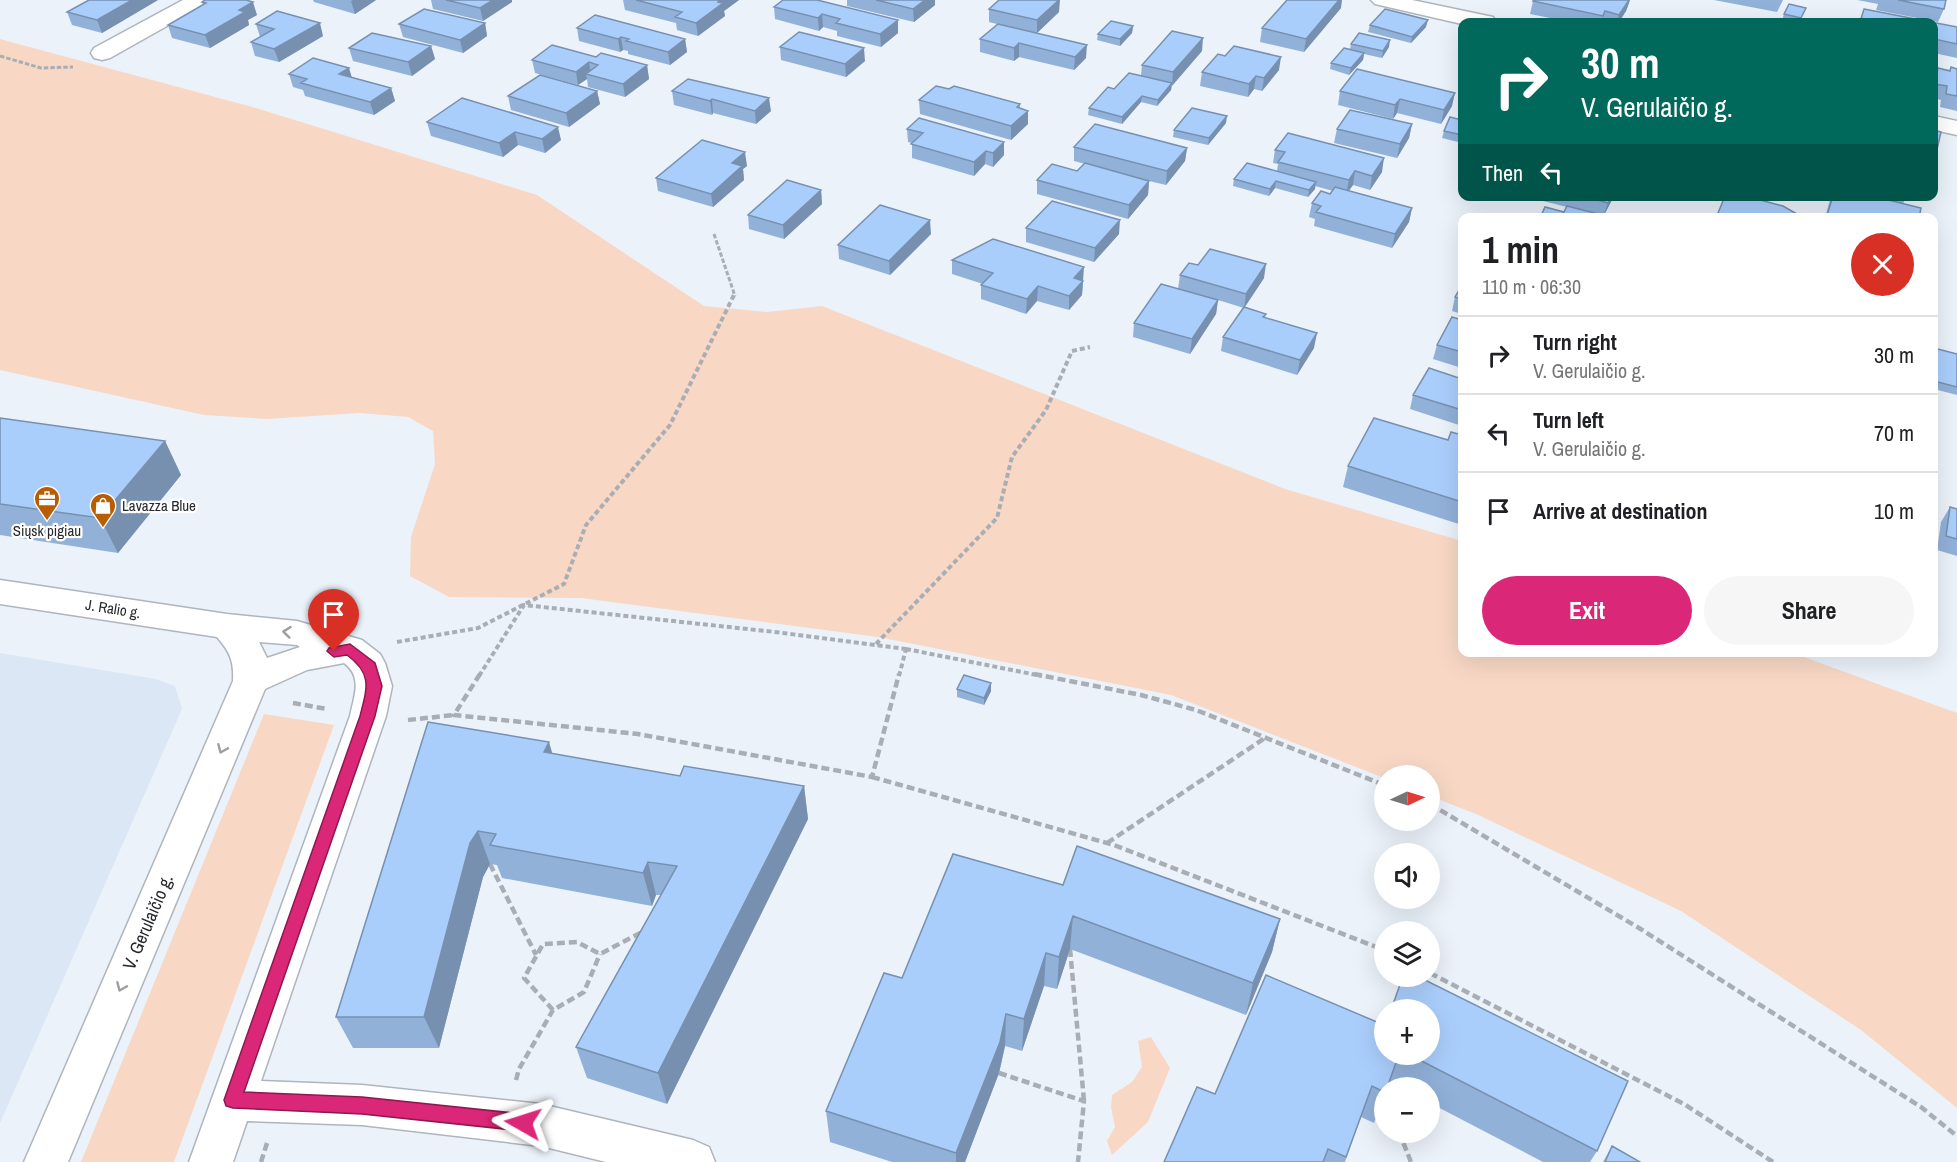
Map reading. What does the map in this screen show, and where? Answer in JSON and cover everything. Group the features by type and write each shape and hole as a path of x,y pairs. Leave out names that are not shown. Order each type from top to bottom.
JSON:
{"street":[{"path":"102,53 199,0"},
{"path":"1382,0 1466,18"},
{"path":"1938,124 1957,128"},
{"name":"J. Ralio g.","path":"0,592 226,626"},
{"path":"211,1162 368,716 374,686 368,663 350,649 297,633 226,626"},
{"path":"226,626 245,647 252,663 248,688"},
{"path":"248,688 283,664 318,654 350,649"},
{"name":"V. Gerulaičio g.","path":"46,1162 248,688"},
{"path":"233,1100 362,1105 541,1125 693,1162"}],"path":[{"path":"0,56 41,68 82,66"},
{"path":"350,649 477,628 564,584 586,525 670,425 735,297 714,234"},
{"path":"876,645 997,518 1012,457 1046,410 1072,351 1090,347"},
{"path":"524,604 906,649 1141,695 1196,710 1374,781"},
{"path":"454,714 524,604"},
{"path":"872,777 906,649"},
{"path":"248,688 368,716"},
{"path":"408,720 454,714 638,734 872,777 1107,843 1374,946"},
{"path":"1107,843 1266,738"},
{"path":"1440,810 1669,947 1921,1107 1957,1136"},
{"path":"490,864 537,955"},
{"path":"519,1069 553,1010 584,992 600,954 648,929"},
{"path":"553,1010 524,978 543,944 577,942 600,954"},
{"path":"1070,948 1084,1101 1078,1162"},
{"path":"1440,979 1683,1104 1773,1162"},
{"path":"999,1073 1084,1101"},
{"path":"1403,1143 1411,1162"}],"shaded area":[{"path":"0,39 256,108 537,195 704,306 767,312 822,306 1285,489 1458,540 1458,657 1804,657 1957,713 1957,1108 1861,1030 1681,911 1476,814 1440,800 1440,765 1374,765 1374,774 1171,695 878,637 581,598 449,597 410,576 411,537 435,464 433,431 408,417 359,413 267,419 204,415 0,370"},
{"path":"0,653 156,679 175,686 182,709 0,1123"},
{"path":"264,714 334,725 174,1162 81,1162"},
{"path":"1151,1037 1170,1068 1148,1122 1112,1155 1107,1141 1115,1127 1111,1107 1112,1095 1132,1082 1142,1067 1138,1041"}],"building":[{"path":"89,0 132,0 97,20 67,12"},
{"path":"205,0 253,2 239,10 245,12 205,35 168,25 206,3 202,2"},
{"path":"446,0 493,0 480,8"},
{"path":"636,0 720,0 718,2 723,3 696,23 675,17 682,12"},
{"path":"783,0 817,0 898,20 880,34 836,23 840,19 822,14 818,18 774,7"},
{"path":"876,0 925,0 913,9"},
{"path":"999,0 1059,0 1037,20 989,9"},
{"path":"1287,0 1339,0 1306,39 1262,28"},
{"path":"1534,0 1629,0 1619,15 1605,11 1603,16"},
{"path":"1898,0 1946,0 1944,9"},
{"path":"1789,4 1806,8 1801,18 1784,14"},
{"path":"424,9 485,23 460,40 399,24"},
{"path":"1385,9 1428,20 1412,37 1370,25"},
{"path":"1864,9 1910,18 1861,18"},
{"path":"277,11 320,23 274,49 251,42 274,29 256,24"},
{"path":"595,15 685,39 668,52 626,41 629,39 621,37 618,39 577,28"},
{"path":"1111,21 1133,26 1120,39 1098,34"},
{"path":"998,24 1087,45 1075,57 1019,43 1014,48 980,39"},
{"path":"1938,24 1957,27 1957,44 1938,40"},
{"path":"1172,31 1203,38 1173,72 1142,65"},
{"path":"799,32 864,48 845,64 780,47"},
{"path":"372,33 431,46 408,62 349,48"},
{"path":"1359,33 1390,40 1383,51 1351,44"},
{"path":"552,45 596,57 601,53 647,65 623,84 586,74 598,65 589,62 576,72 532,60"},
{"path":"1234,46 1281,57 1264,78 1256,76 1249,84 1202,72 1218,54 1225,56"},
{"path":"1344,48 1364,53 1351,68 1331,63"},
{"path":"313,58 349,68 339,74 391,88 370,102 301,83 307,79 289,74"},
{"path":"1951,67 1957,69 1957,96 1946,94 1947,86 1938,85 1938,68 1950,71"},
{"path":"1357,69 1455,93 1444,110 1400,99 1395,105 1340,91"},
{"path":"1129,73 1172,83 1158,100 1142,96 1122,117 1089,108 1108,87 1114,89"},
{"path":"540,75 597,91 566,113 508,96"},
{"path":"688,79 769,98 755,111 672,91"},
{"path":"936,86 949,89 954,86 1020,104 1017,107 1028,111 1011,126 919,100"},
{"path":"462,98 558,127 542,139 515,132 499,143 427,122"},
{"path":"1192,108 1227,116 1209,138 1174,130"},
{"path":"1350,110 1412,124 1400,144 1337,129"},
{"path":"1450,117 1458,119 1458,134 1444,131"},
{"path":"919,118 1004,142 993,153 986,151 974,162 911,144 923,133 907,129"},
{"path":"1095,124 1187,148 1167,171 1074,147"},
{"path":"1288,133 1384,158 1372,176 1355,171 1349,180 1278,162 1285,152 1275,150"},
{"path":"702,140 745,152 732,163 742,166 711,194 656,178"},
{"path":"1085,163 1149,181 1129,205 1037,180 1052,164 1077,171"},
{"path":"1247,163 1316,182 1309,190 1276,181 1270,189 1234,179"},
{"path":"787,180 821,190 783,225 748,215"},
{"path":"1335,187 1412,208 1395,234 1316,212 1321,206 1312,203 1321,191 1330,194"},
{"path":"1052,201 1120,220 1095,248 1026,228"},
{"path":"1723,201 1764,201 1783,206 1795,213 1718,213"},
{"path":"1831,201 1892,201 1921,208 1920,213 1828,213"},
{"path":"880,205 930,220 889,261 838,245"},
{"path":"1567,206 1594,213 1542,213 1545,207 1564,212"},
{"path":"993,239 1084,267 1074,278 1083,281 1069,296 1038,286 1027,299 981,285 993,273 952,260"},
{"path":"1210,249 1266,264 1246,294 1180,275 1189,263 1198,265"},
{"path":"1161,284 1218,300 1192,339 1134,323"},
{"path":"1244,307 1266,314 1263,317 1317,333 1300,360 1223,337"},
{"path":"1452,317 1458,319 1458,351 1437,345"},
{"path":"1938,349 1957,354 1957,387 1938,382"},
{"path":"1429,368 1458,378 1458,409 1413,395"},
{"path":"0,418 165,441 100,518 0,504"},
{"path":"1374,418 1448,440 1451,432 1458,434 1458,501 1348,466"},
{"path":"1950,507 1957,509 1957,539 1946,536"},
{"path":"964,675 991,683 984,698 957,689"},
{"path":"428,722 549,742 544,752 680,776 684,766 804,786 658,1073 576,1047 677,866 648,862 643,873 490,845 496,834 478,831 470,843 424,1017 336,1017"},
{"path":"1077,846 1280,919 1253,983 1073,916 1059,957 1046,953 1024,1019 1006,1014 1000,1042 956,1153 826,1111 884,973 902,978 953,854 1063,885"},
{"path":"1266,975 1374,1021 1374,1065 1395,1065 1391,1077 1374,1077 1374,1087 1372,1086 1346,1157 1328,1149 1323,1162 1164,1162 1197,1087 1215,1094"},
{"path":"1399,987 1439,987 1628,1081 1597,1151 1429,1065 1440,1065 1440,999 1395,999"},
{"path":"1612,1146 1640,1162 1605,1162"}],"place":[{"name":"Siųsk pigiau","path":"47,522"},
{"name":"Lavazza Blue","path":"103,529"}],"route":[{"path":"334,651 350,649 368,663 374,686 368,716 233,1100 281,1100 362,1105 523,1123"}]}
